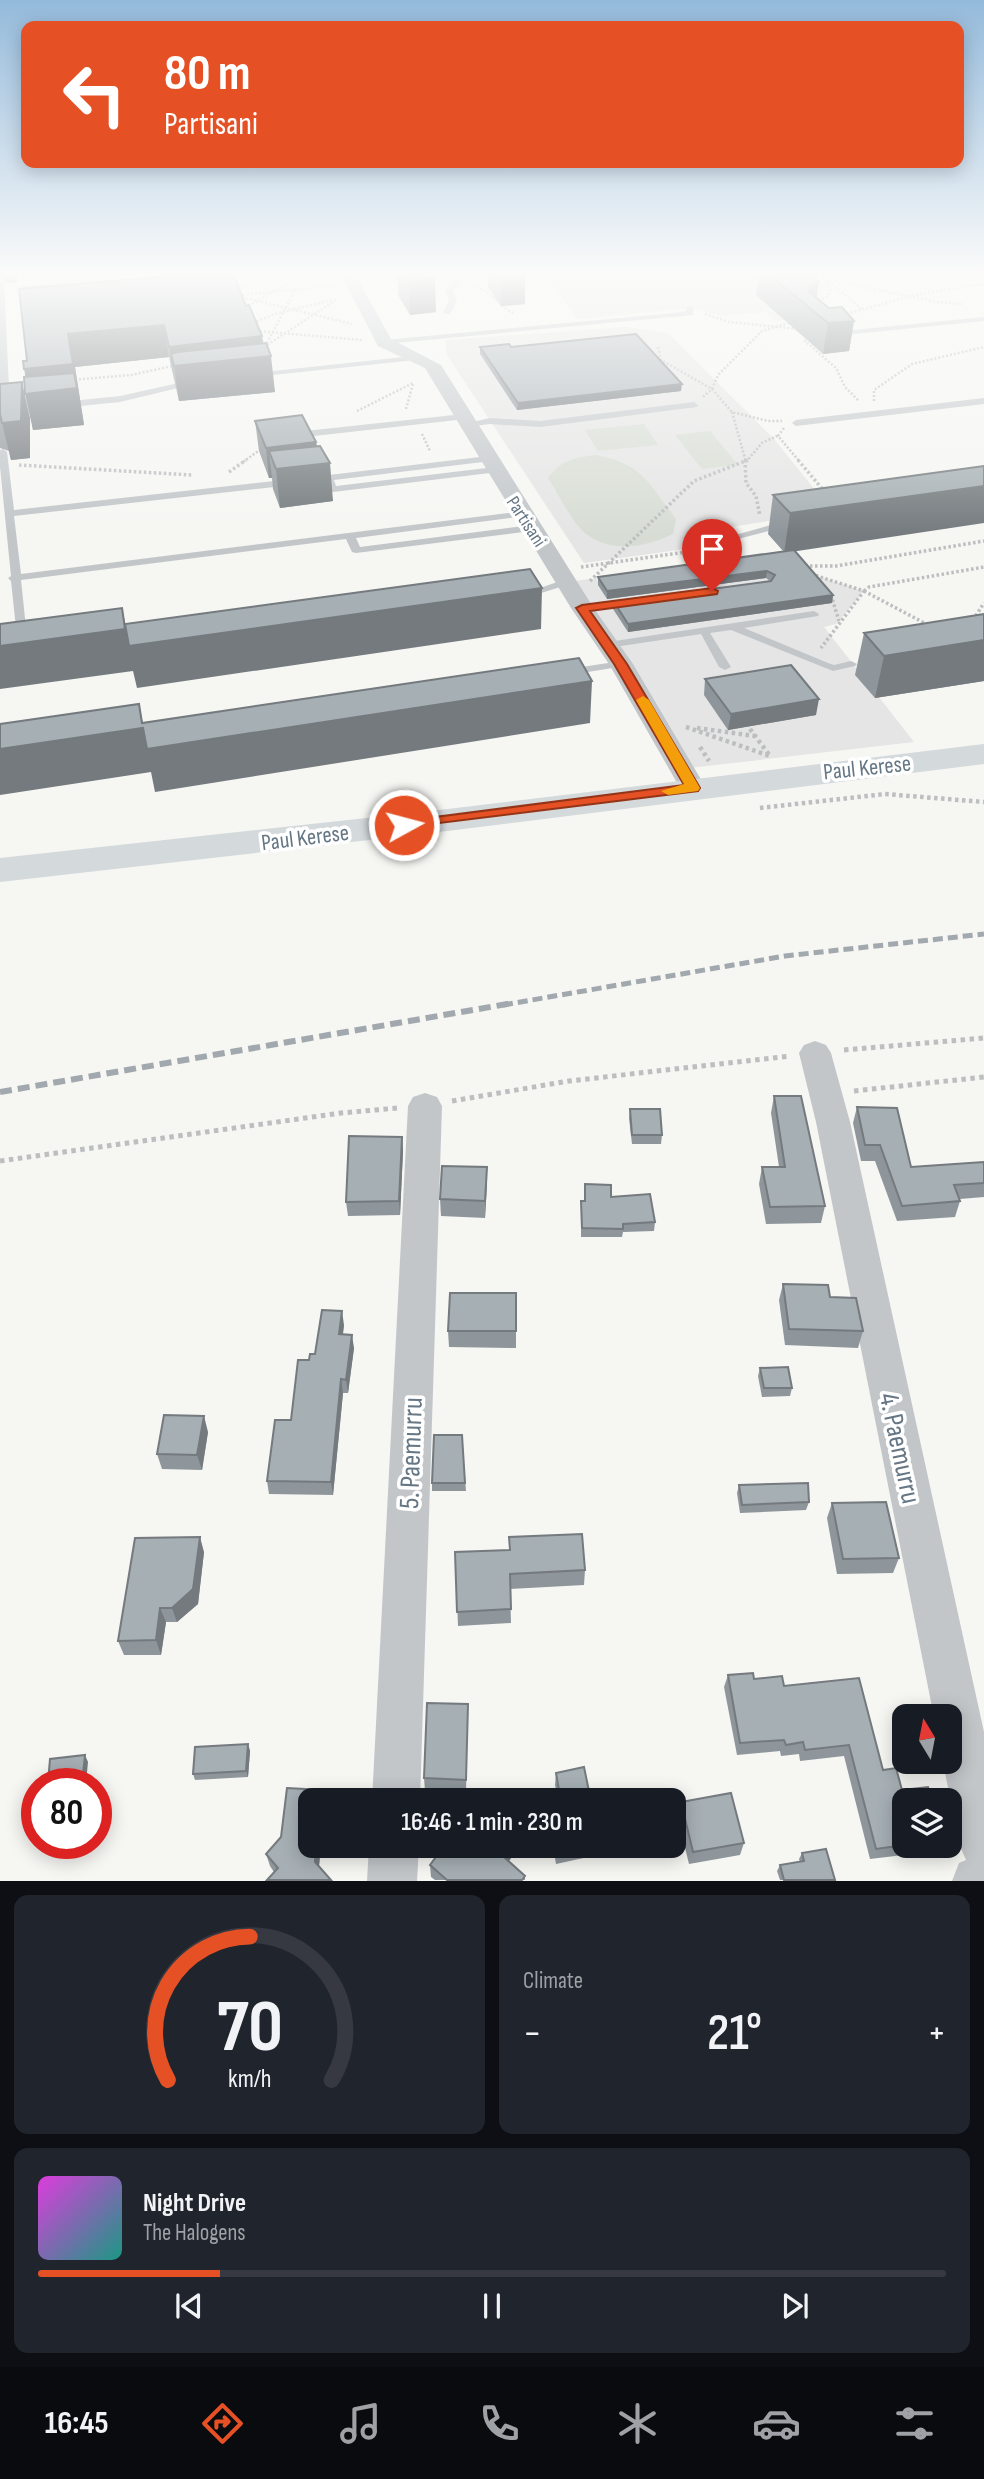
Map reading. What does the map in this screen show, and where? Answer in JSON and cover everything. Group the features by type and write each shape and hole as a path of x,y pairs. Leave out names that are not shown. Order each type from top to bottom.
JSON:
{"highway":[{"name":"Paul Kerese","path":"0,870 431,822 984,754"}],"street":[{"name":"Partisani","path":"420,361 432,365 527,521 621,664 693,788"},
{"name":"4. Paemurru","path":"816,1053 984,1844"},
{"name":"5. Paemurru","path":"397,1788 425,1106"},
{"path":"392,1881 393,1858"},
{"path":"977,1881 984,1879"}],"lane":[{"path":"4,401 2,391 5,361"},
{"path":"238,377 397,361"},
{"path":"55,406 120,400 197,381"},
{"path":"796,423 984,401"},
{"path":"305,434 416,422 490,421 540,424 694,405"},
{"path":"3,452 13,578 22,637"},
{"path":"8,514 436,465 491,464"},
{"path":"328,478 333,489 491,464"},
{"path":"13,578 350,536 527,521"},
{"path":"350,536 356,550 527,521"},
{"path":"726,540 795,523"},
{"path":"513,597 540,593 563,576"},
{"path":"582,608 645,600"},
{"path":"608,645 814,614"},
{"path":"730,627 833,668 851,664"},
{"path":"704,631 724,667"},
{"path":"553,675 621,664"}],"path":[{"path":"403,424 413,383 415,361"},
{"path":"662,361 712,389 732,412 747,462 746,483 756,496 762,529"},
{"path":"694,405 712,389 718,375 732,361"},
{"path":"828,361 836,368 845,387 874,414"},
{"path":"874,414 874,390 901,366 917,361"},
{"path":"71,380 131,375 188,363"},
{"path":"329,432 337,421 413,383"},
{"path":"732,412 768,421 796,423"},
{"path":"416,422 436,465"},
{"path":"796,423 779,430 779,435 828,496"},
{"path":"203,492 254,452 305,434"},
{"path":"589,581 694,481 747,462 762,443 779,435"},
{"path":"4,464 221,478"},
{"path":"563,576 608,563 722,547 727,543 726,540"},
{"path":"824,586 797,566 836,566 984,541"},
{"path":"808,656 820,649 839,621 869,587 984,567"},
{"path":"795,569 864,591 933,628"},
{"path":"829,592 839,621"},
{"path":"972,626 973,617 984,603"},
{"path":"750,729 771,756 685,727 755,736"},
{"path":"0,1161 341,1113 425,1106 569,1081 816,1053 984,1038"},
{"path":"829,1110 841,1097 854,1091 984,1077"}],"shaded area":[{"path":"451,361 696,361 774,439 832,511 705,531 714,545 584,563"},
{"path":"644,424 658,445 598,451 585,430"},
{"path":"710,431 738,465 702,469 675,435"},
{"path":"596,455 635,470 651,485 676,519 673,534 640,545 617,546 595,540 580,528 548,478 558,467 569,461"},
{"path":"761,558 864,591 836,624 824,627 914,742 681,769 566,582"}],"building":[{"path":"23,361 72,361 73,364 24,369"},
{"path":"173,361 225,361 174,366"},
{"path":"489,361 661,361 682,384 518,403"},
{"path":"74,373 77,388 25,394 24,377"},
{"path":"22,382 21,421 2,423 0,384"},
{"path":"302,415 316,442 266,448 255,421"},
{"path":"320,446 330,463 276,469 269,451"},
{"path":"984,466 984,486 790,513 773,495"},
{"path":"794,550 833,595 628,624 614,602 771,581 775,575 767,571 607,591 598,577"},
{"path":"530,569 542,588 129,646 125,624"},
{"path":"122,608 125,629 0,646 0,624"},
{"path":"984,614 984,640 884,656 864,633"},
{"path":"579,658 592,681 147,749 143,728 0,749 0,724 139,704 142,723"},
{"path":"791,665 819,699 731,714 705,679"},
{"path":"774,1096 801,1096 825,1206 770,1207 762,1167 785,1167"},
{"path":"857,1107 897,1108 911,1167 984,1162 984,1183 954,1185 960,1201 902,1206 880,1145 865,1145"},
{"path":"630,1109 660,1109 662,1135 632,1135"},
{"path":"349,1136 402,1137 399,1201 346,1202"},
{"path":"442,1166 487,1167 485,1201 440,1199"},
{"path":"585,1184 611,1185 611,1197 650,1194 655,1222 623,1224 623,1229 582,1228 581,1201 585,1201"},
{"path":"783,1284 828,1285 830,1297 856,1298 863,1331 789,1329"},
{"path":"450,1293 516,1293 516,1331 448,1331"},
{"path":"322,1310 342,1311 339,1334 352,1335 346,1380 341,1379 331,1482 267,1481 275,1420 291,1420 298,1360 309,1360 310,1354 315,1354"},
{"path":"788,1367 792,1388 764,1388 760,1368"},
{"path":"164,1415 204,1416 197,1455 157,1454"},
{"path":"434,1435 462,1435 465,1483 432,1483"},
{"path":"808,1483 809,1502 742,1505 739,1485"},
{"path":"886,1502 899,1558 843,1559 832,1503"},
{"path":"582,1534 585,1570 510,1574 511,1609 457,1612 455,1552 510,1550 509,1537"},
{"path":"200,1537 193,1589 172,1608 160,1608 156,1640 118,1641 135,1538"},
{"path":"753,1673 754,1679 782,1676 784,1686 859,1678 883,1770 892,1769 892,1774 898,1774 901,1788 892,1788 892,1847 876,1849 849,1745 805,1750 803,1742 786,1745 784,1740 740,1743 728,1675"},
{"path":"427,1703 468,1704 466,1780 424,1778"},
{"path":"248,1744 246,1771 193,1774 195,1747"},
{"path":"85,1755 84,1768 49,1768 50,1759"},
{"path":"584,1767 588,1788 559,1788 556,1773"},
{"path":"287,1788 298,1789 298,1858 315,1858 315,1862 331,1880 267,1880 278,1868 266,1854 281,1837"},
{"path":"731,1793 744,1843 693,1852 686,1823 686,1801"},
{"path":"826,1849 835,1880 784,1880 780,1865 804,1861 802,1853"},
{"path":"435,1858 505,1858 525,1876 522,1880 447,1880 430,1865"}],"railway":[{"path":"503,1005 785,956 984,934"},
{"path":"0,1092 513,1003"}],"slow traffic":[{"path":"643,700 693,788 668,791"}],"route":[{"path":"404,825 693,788 621,664 582,608 712,591"}]}
